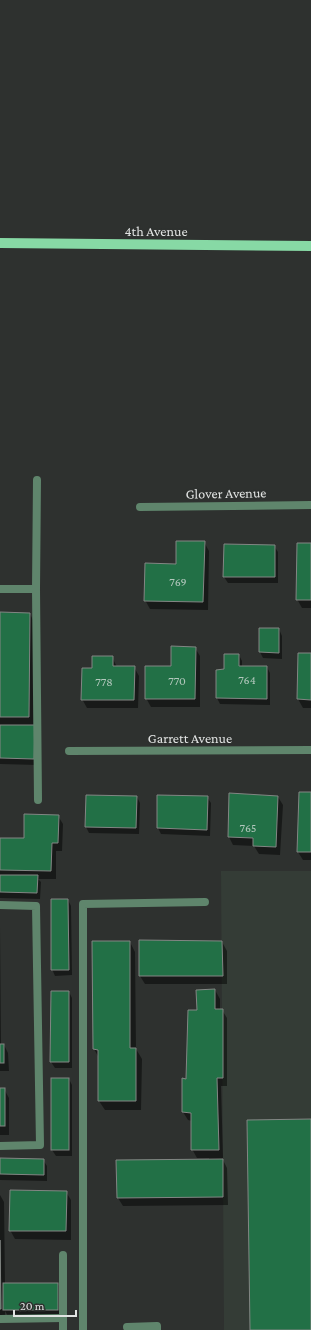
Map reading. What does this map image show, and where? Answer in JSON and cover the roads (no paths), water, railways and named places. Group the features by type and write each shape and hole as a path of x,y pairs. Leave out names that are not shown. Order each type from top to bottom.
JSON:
{"main road":[{"name":"4th Avenue","path":"0,243 311,246"}],"street":[{"path":"37,480 36,589 38,800"},
{"name":"Glover Avenue","path":"140,507 311,505"},
{"path":"0,589 36,589"},
{"name":"Garrett Avenue","path":"69,751 311,750"},
{"path":"83,1330 83,904 205,902"},
{"path":"0,905 36,906 40,1145 0,1146"},
{"path":"62,1330 63,1255"},
{"path":"0,1319 63,1318"},
{"path":"127,1327 157,1326 157,1330"}]}
